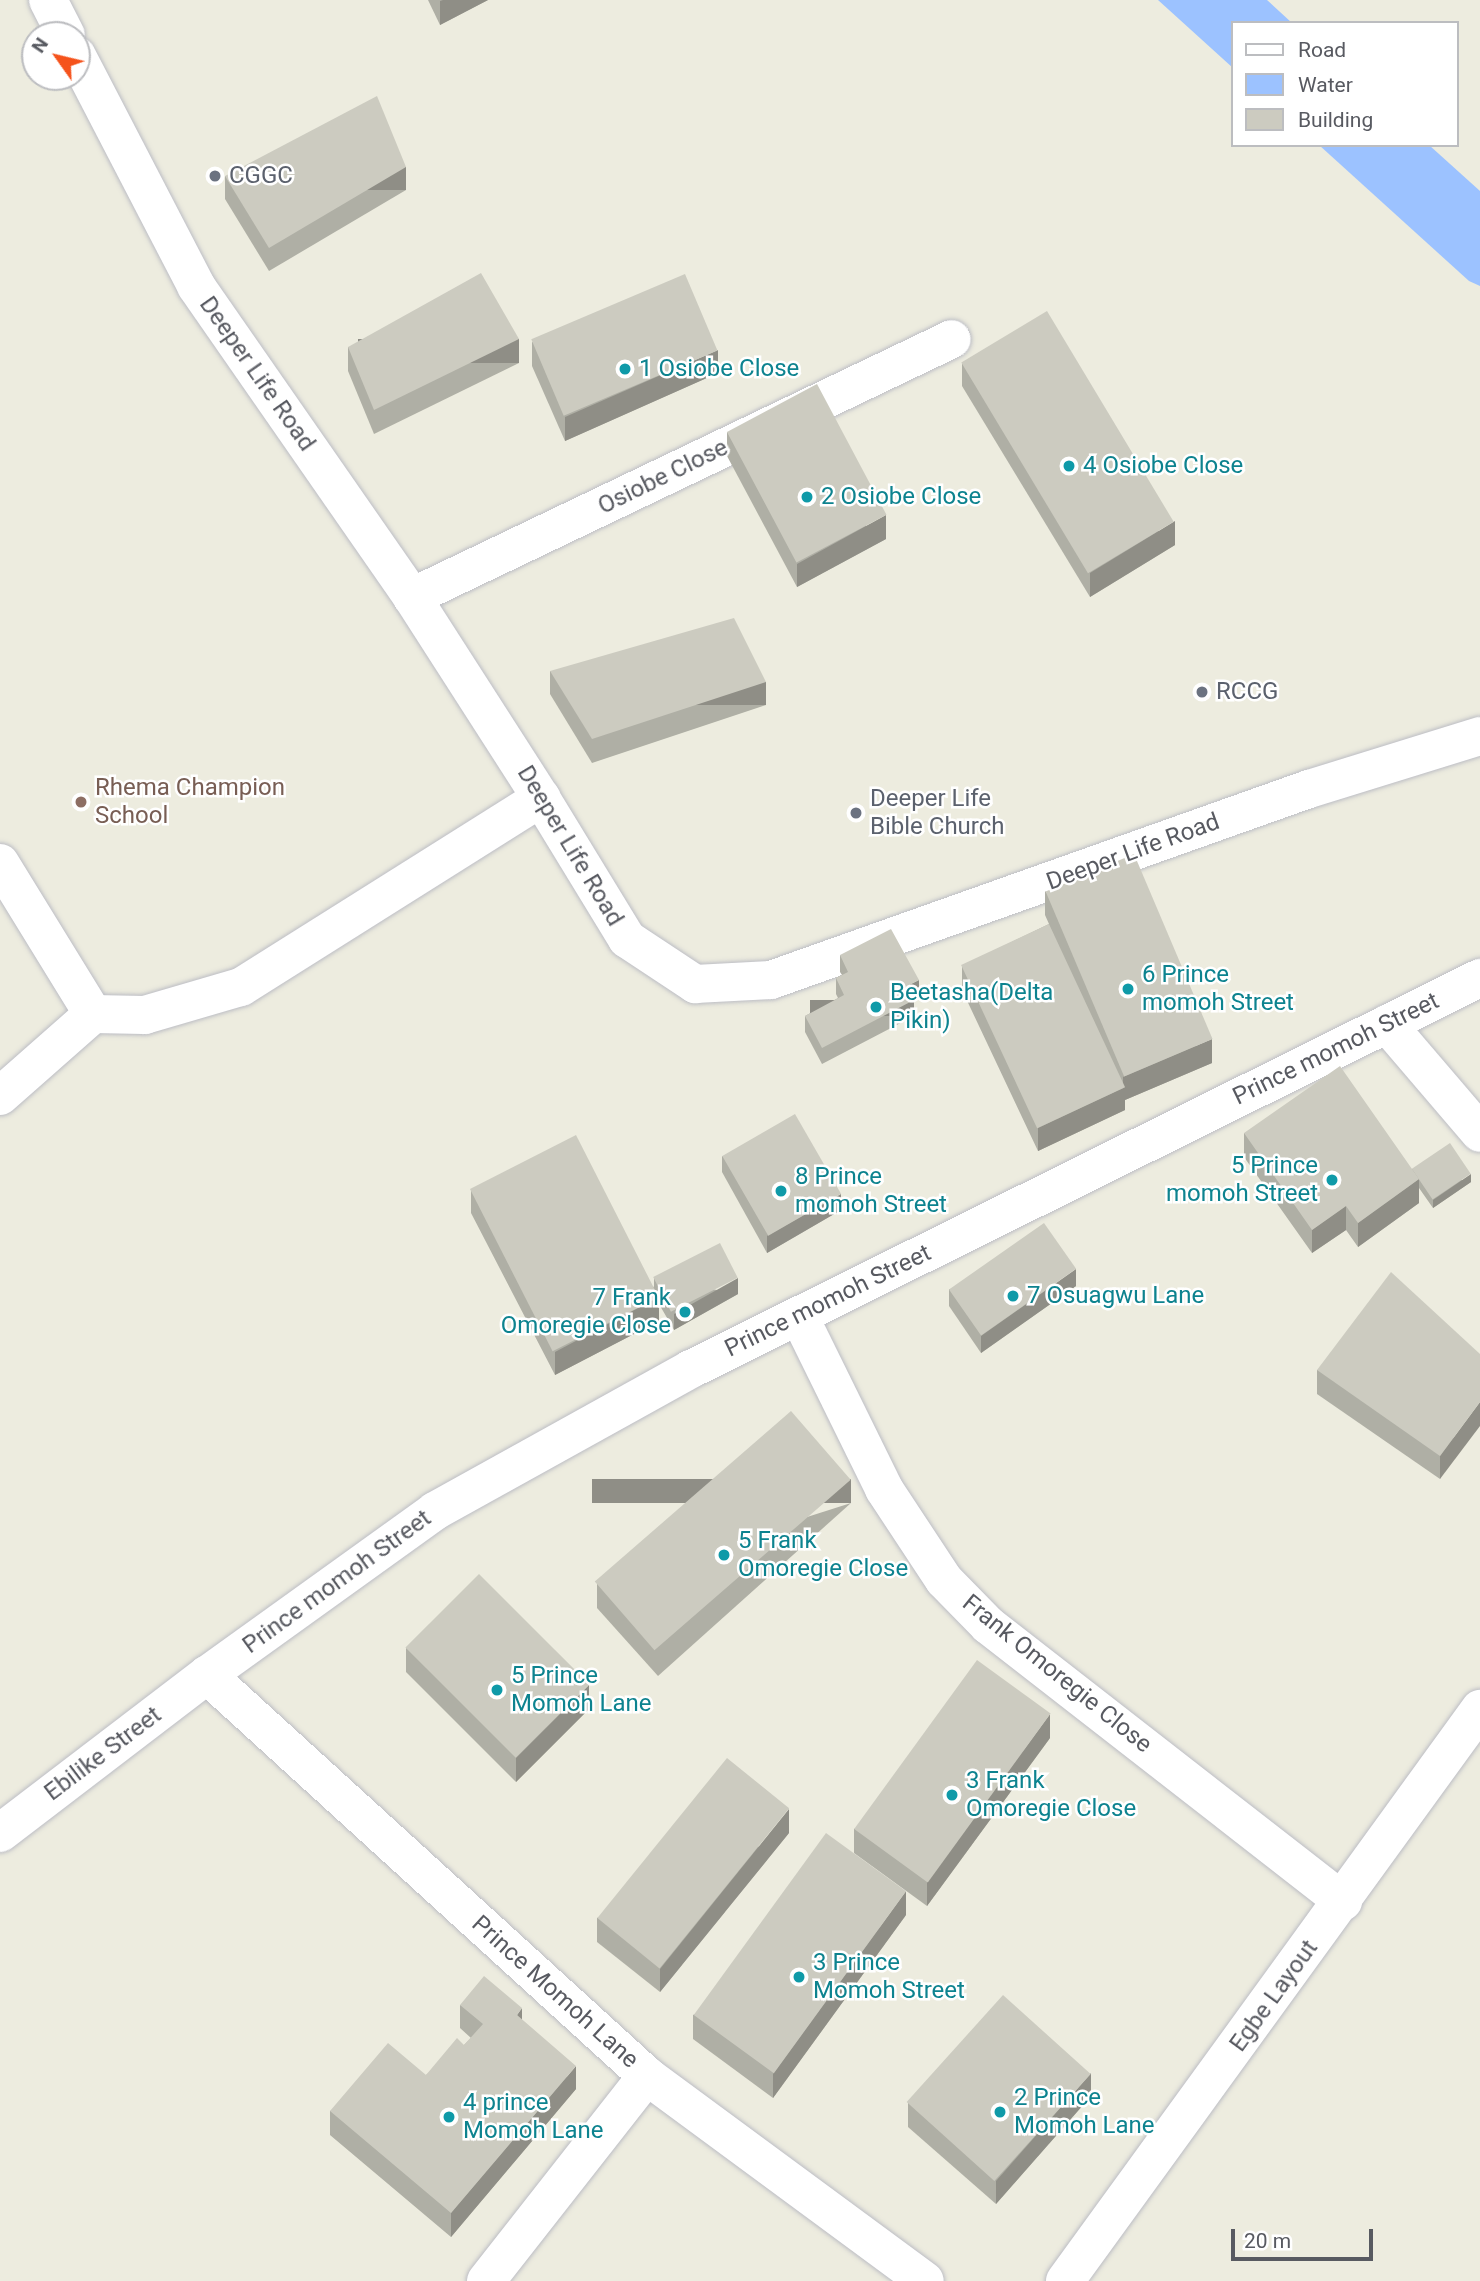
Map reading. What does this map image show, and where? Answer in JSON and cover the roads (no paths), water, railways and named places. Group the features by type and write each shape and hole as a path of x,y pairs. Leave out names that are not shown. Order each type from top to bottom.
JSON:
{"street":[{"name":"Deeper Life Road","path":"91,83 196,286 412,597 541,798 627,939 695,984 771,980 1309,789 1480,736"},
{"name":"Osiobe Close","path":"412,597 952,339"},
{"path":"0,1096 93,1014 145,1015 241,987 541,798"},
{"path":"0,863 93,1014"},
{"name":"Prince momoh Street","path":"206,1675 435,1511 691,1369 1480,978"},
{"path":"1387,1024 1480,1133"},
{"name":"Frank Omoregie Close","path":"799,1316 884,1489 944,1580 989,1625 1343,1900"},
{"name":"Ebilike Street","path":"0,1833 206,1675"},
{"name":"Prince Momoh Lane","path":"206,1675 647,2076 925,2281"},
{"name":"Egbe Layout","path":"1065,2281 1480,1709"},
{"path":"486,2281 647,2076"}],"water":[{"path":"1158,0 1267,0 1290,21 1232,21 1232,67"},
{"path":"1321,147 1431,147 1480,191 1480,286 1469,281"}],"place":[{"name":"CGGC","path":"215,176"},
{"name":"1 Osiobe Close","path":"625,369"},
{"name":"4 Osiobe Close","path":"1069,466"},
{"name":"2 Osiobe Close","path":"807,497"},
{"name":"RCCG","path":"1202,692"},
{"name":"Rhema Champion School","path":"81,802"},
{"name":"Deeper Life Bible Church","path":"856,813"},
{"name":"6 Prince momoh Street","path":"1128,989"},
{"name":"Beetasha(Delta Pikin)","path":"876,1007"},
{"name":"5 Prince momoh Street","path":"1332,1180"},
{"name":"8 Prince momoh Street","path":"781,1191"},
{"name":"7 Osuagwu Lane","path":"1013,1296"},
{"name":"7 Frank Omoregie Close","path":"685,1312"},
{"name":"5 Frank Omoregie Close","path":"724,1555"},
{"name":"5 Prince Momoh Lane","path":"497,1690"},
{"name":"3 Frank Omoregie Close","path":"952,1795"},
{"name":"3 Prince Momoh Street","path":"799,1977"},
{"name":"2 Prince Momoh Lane","path":"1000,2112"},
{"name":"4 prince Momoh Lane","path":"449,2117"}]}
